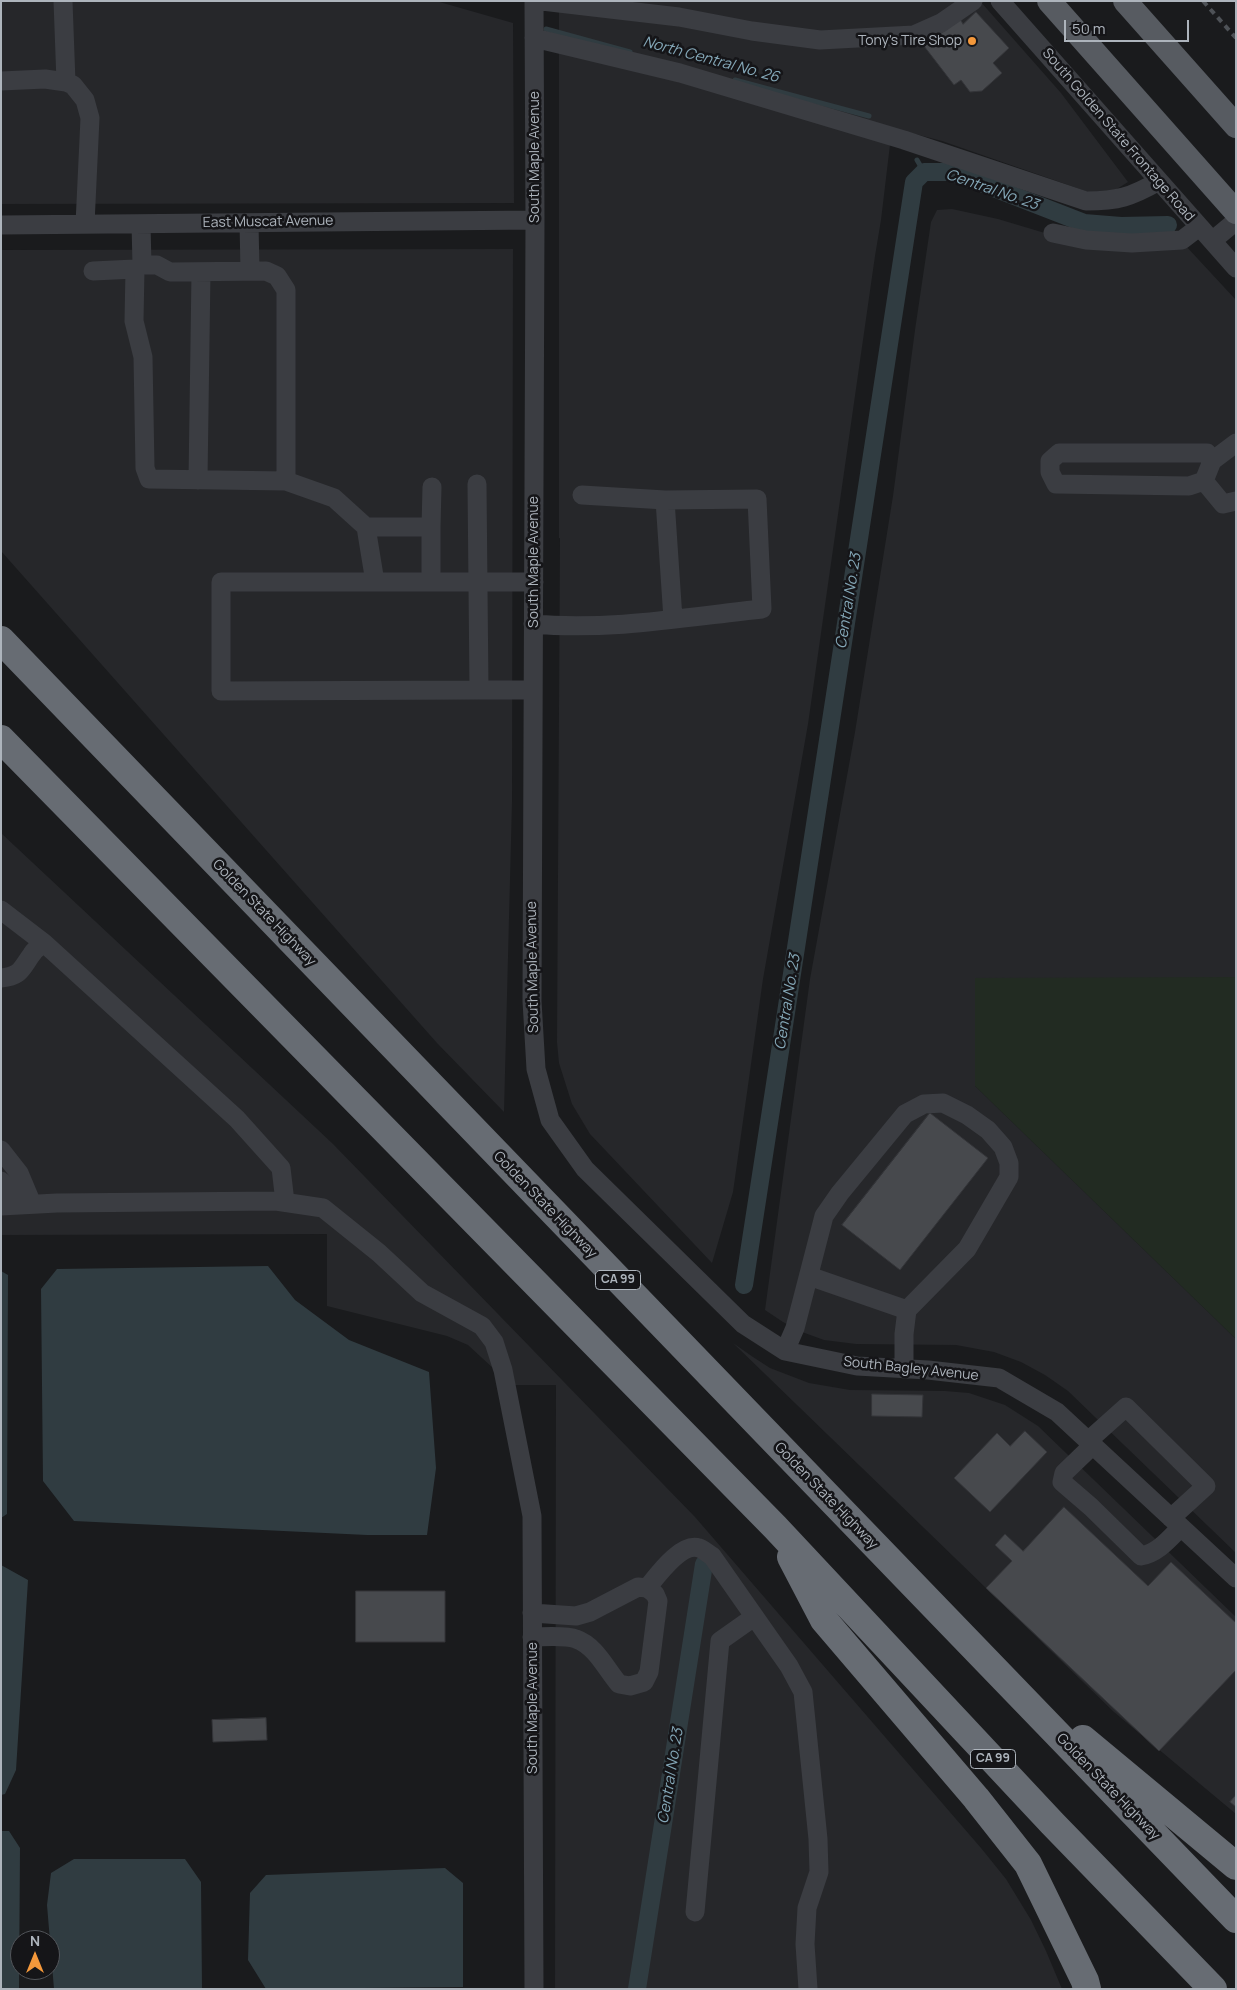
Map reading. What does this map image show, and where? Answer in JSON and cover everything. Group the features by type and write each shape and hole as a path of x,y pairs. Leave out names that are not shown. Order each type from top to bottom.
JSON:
{"highway":[{"name":"Golden State Highway","path":"1,640 1236,1919"},
{"name":"CA 99","path":"1,739 775,1526 1046,1816 1213,1989"},
{"path":"775,1526 824,1620 976,1798 1028,1864 1086,1981 1087,1989"},
{"path":"972,1647 1236,1866"}],"main road":[{"path":"1049,1 1236,212"},
{"path":"1126,1 1236,126"}],"street":[{"path":"63,1 66,82"},
{"name":"South Maple Avenue","path":"534,1 536,220 532,1001 536,1069 550,1120"},
{"path":"542,1 679,17 752,31 820,40 914,34 940,22 973,1"},
{"name":"South Golden State Frontage Road","path":"1000,1 1236,268"},
{"path":"534,38 680,73 904,140 1086,201 1112,201 1136,194 1159,181"},
{"path":"1,81 45,79 66,82 73,85 85,100 90,118 85,224"},
{"name":"East Muscat Avenue","path":"1,225 536,220"},
{"path":"1212,241 1236,221"},
{"path":"249,222 250,271"},
{"path":"141,224 134,321 142,357 146,473 149,479 286,481 334,498 366,527 375,582"},
{"path":"1053,232 1086,240 1132,243 1182,240 1199,227"},
{"path":"92,272 157,264 170,272 266,271 277,276 286,290 286,481"},
{"path":"198,480 200,272"},
{"path":"1212,461 1207,453 1059,453 1050,461 1050,472 1056,484 1189,486 1204,481 1212,461 1236,443"},
{"path":"1204,481 1224,504 1236,500"},
{"path":"476,484 478,690"},
{"path":"431,581 432,487"},
{"path":"534,624 555,626 625,624 762,609 757,499 665,500 582,495"},
{"path":"665,500 673,619"},
{"path":"366,527 431,527"},
{"path":"533,690 221,691 221,582 534,582"},
{"path":"1,910 44,943 237,1119 281,1168 284,1202"},
{"path":"1,978 13,976 21,971 33,952 44,943"},
{"path":"786,1351 795,1328 824,1216 840,1193 905,1114 924,1104 943,1103 967,1115 993,1135 1003,1147 1009,1163 1009,1177 967,1249 907,1310 904,1334 904,1369"},
{"name":"South Bagley Avenue","path":"550,1120 585,1169 743,1324 786,1351 857,1366 999,1378 1057,1412 1236,1578"},
{"path":"1,1150 19,1173 32,1204"},
{"path":"1,1181 15,1197 32,1204"},
{"name":"South Maple Avenue","path":"1,1206 266,1201 323,1208 379,1252 422,1293 482,1326 494,1342 500,1360 532,1516 534,1989"},
{"path":"809,1276 907,1310"},
{"path":"1126,1407 1206,1486 1176,1523 1160,1548 1150,1555 1141,1556 1091,1507 1062,1482 1064,1473 1090,1444 1126,1407"},
{"path":"647,1588 669,1560 691,1548 706,1552 789,1666 803,1692 818,1839 819,1872 807,1908 805,1944 808,1989"},
{"path":"532,1613 576,1616 590,1612 638,1587 647,1588 655,1594 658,1601 649,1672 644,1682 630,1686 619,1684 601,1660 585,1644 575,1638 532,1637"},
{"path":"695,1912 720,1641 754,1617"}],"shaded area":[{"path":"1,1 436,1 513,23 514,203 1,204"},
{"path":"559,1 980,1 1061,93 1128,182 1112,192 1097,195 942,141 892,128 881,220 808,724 763,979 733,1192 712,1263 590,1134 572,1104 559,1063 557,1042 560,538"},
{"path":"952,209 998,219 1085,245 1185,245 1236,300 1236,977 975,1086 1236,1339 1236,1553 1068,1391 1045,1375 1021,1362 994,1352 956,1345 856,1344 824,1340 802,1332 765,1310 810,979 855,732 893,496 931,222 937,210"},
{"path":"513,249 512,802 504,1112 437,1043 1,551 1,250"},
{"path":"1,833 333,1144 695,1517 1006,1879 1031,1920 1062,1989 555,1989 556,1385 504,1385 494,1369 468,1345 447,1336 327,1306 327,1234 1,1235"},
{"path":"1236,977 1236,1339 975,1086 975,978"},
{"path":"268,1266 295,1300 349,1340 429,1372 436,1468 427,1535 367,1535 74,1521 43,1481 41,1289 57,1269"},
{"path":"1,1271 8,1275 7,1514 1,1518"},
{"path":"733,1343 770,1368 809,1383 850,1390 969,1393 1005,1405 1038,1426 1236,1617 1236,1814 1114,1712"},
{"path":"1,1565 28,1580 16,1770 5,1794 1,1795"},
{"path":"1,1831 9,1831 20,1848 19,1930 10,1930 10,1980 19,1980 19,1989 1,1989"},
{"path":"74,1859 185,1859 201,1882 202,1989 54,1989 53,1980 60,1980 60,1930 49,1930 47,1905 51,1873"},
{"path":"445,1868 463,1883 463,1987 266,1989 248,1960 250,1893 266,1875"}],"building":[{"path":"976,12 1009,48 993,63 1002,73 982,91 970,92 961,80 954,85 924,46 960,19 963,24"},
{"path":"930,1113 988,1158 900,1270 842,1225"},
{"path":"872,1394 923,1395 922,1417 872,1416"},
{"path":"1025,1431 1047,1452 990,1512 954,1478 997,1433 1010,1446"},
{"path":"1064,1507 1148,1586 1171,1562 1236,1623 1236,1670 1159,1751 986,1588 1012,1561 995,1545 1005,1534 1023,1551"},
{"path":"356,1591 445,1591 445,1642 356,1642"},
{"path":"266,1718 267,1740 213,1742 212,1720"},
{"path":"1236,1795 1236,1807 1230,1802"}],"waterway":[{"name":"North Central No. 26","path":"546,29 630,52"},
{"name":"North Central No. 26","path":"735,80 869,116"},
{"name":"North Central No. 26","path":"917,160 924,172"},
{"name":"Central No. 23","path":"744,1285 914,182 924,172 948,172 963,176 1084,223 1121,226 1168,225"},
{"name":"Central No. 23","path":"637,1989 704,1564"}],"railway":[{"path":"1203,1 1236,38"}],"place":[{"name":"Tony's Tire Shop","path":"972,41"}]}
